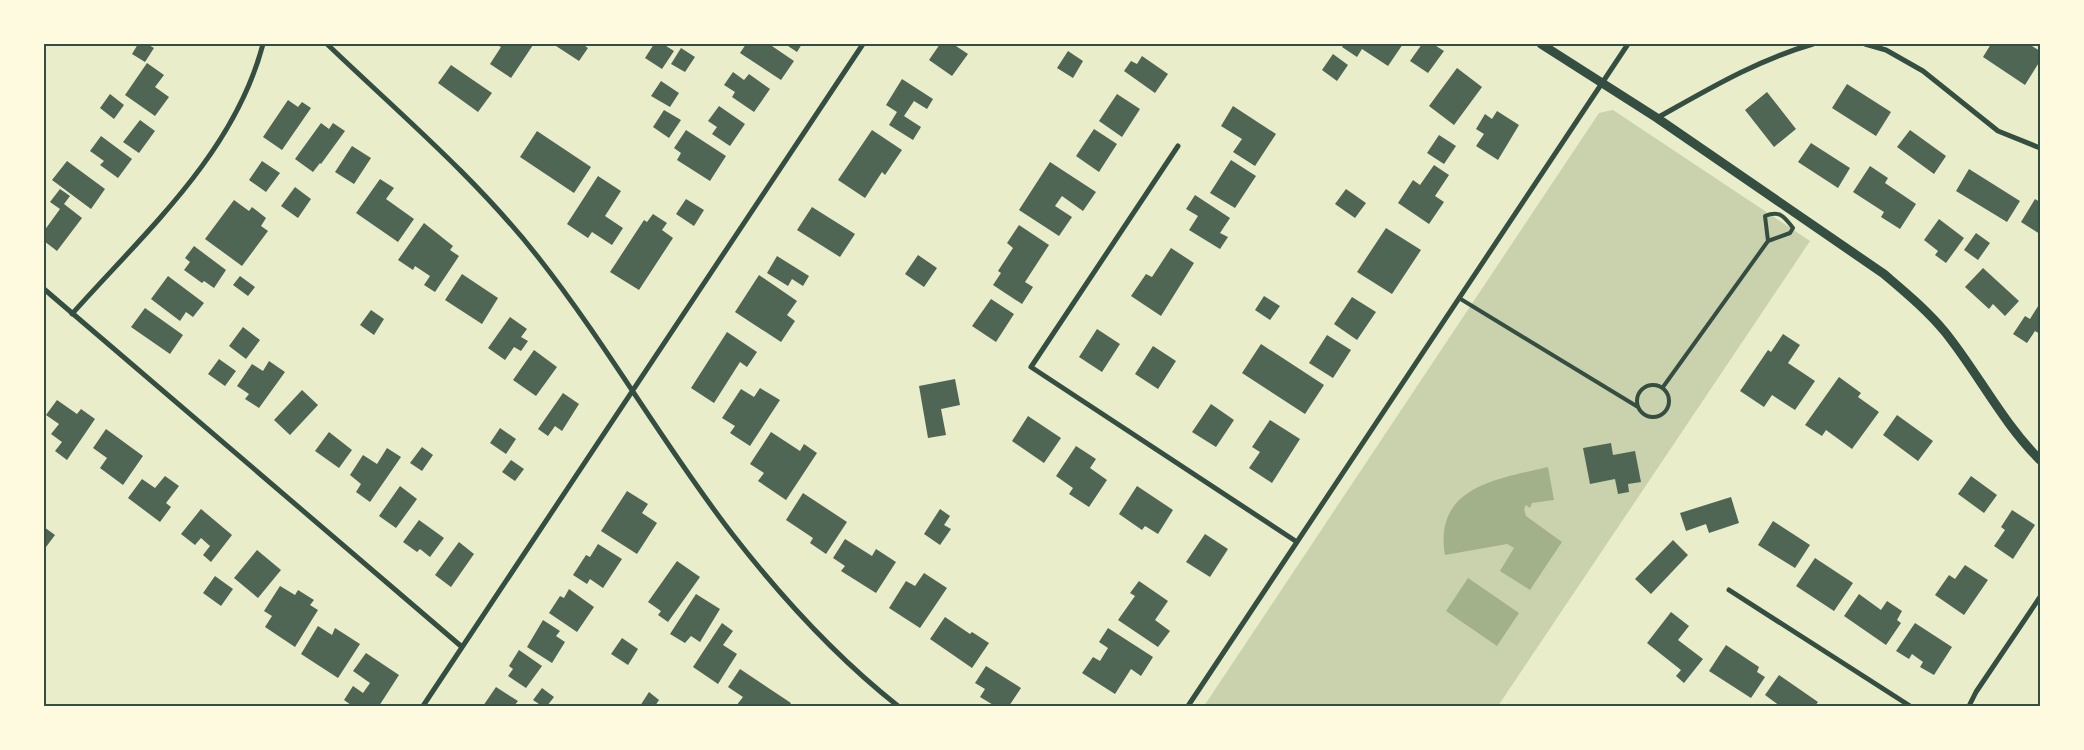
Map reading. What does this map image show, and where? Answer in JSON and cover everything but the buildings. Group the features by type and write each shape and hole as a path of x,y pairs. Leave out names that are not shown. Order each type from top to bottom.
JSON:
{"street":[{"path":"72,314 179,195 213,153 245,96 263,44"},
{"path":"327,44 412,120 505,216 544,265 717,514 784,598 820,636 898,706"},
{"path":"423,706 863,44"},
{"path":"1540,44 1657,118 1786,211 1884,274 1937,322 2017,433 2040,460"},
{"path":"1188,706 1628,44"},
{"path":"1657,118 1758,65 1790,50 1813,44"},
{"path":"1865,44 1886,50 1923,71 1998,131 2040,148"},
{"path":"1178,146 1031,368 1297,542"},
{"path":"44,289 462,648"},
{"path":"1729,590 1910,706"},
{"path":"1969,706 1976,692 2040,597"}],"lane":[{"path":"1663,387 1768,241 1790,233 1793,228 1786,211 1774,212 1765,216 1768,241"},
{"path":"1459,298 1638,407"},
{"path":"1653,384 1663,387 1670,401 1665,412 1656,417 1650,417 1641,412 1638,407 1637,397 1643,388 1653,384"}],"shaded area":[{"path":"1613,110 1810,241 1498,706 1204,706 1599,113"},
{"path":"1548,467 1554,500 1532,503 1530,508 1526,505 1524,509 1526,516 1562,542 1530,590 1500,571 1514,548 1507,544 1445,555 1444,532 1449,514 1459,500 1491,482"},
{"path":"1468,578 1519,613 1497,646 1446,611"}]}
